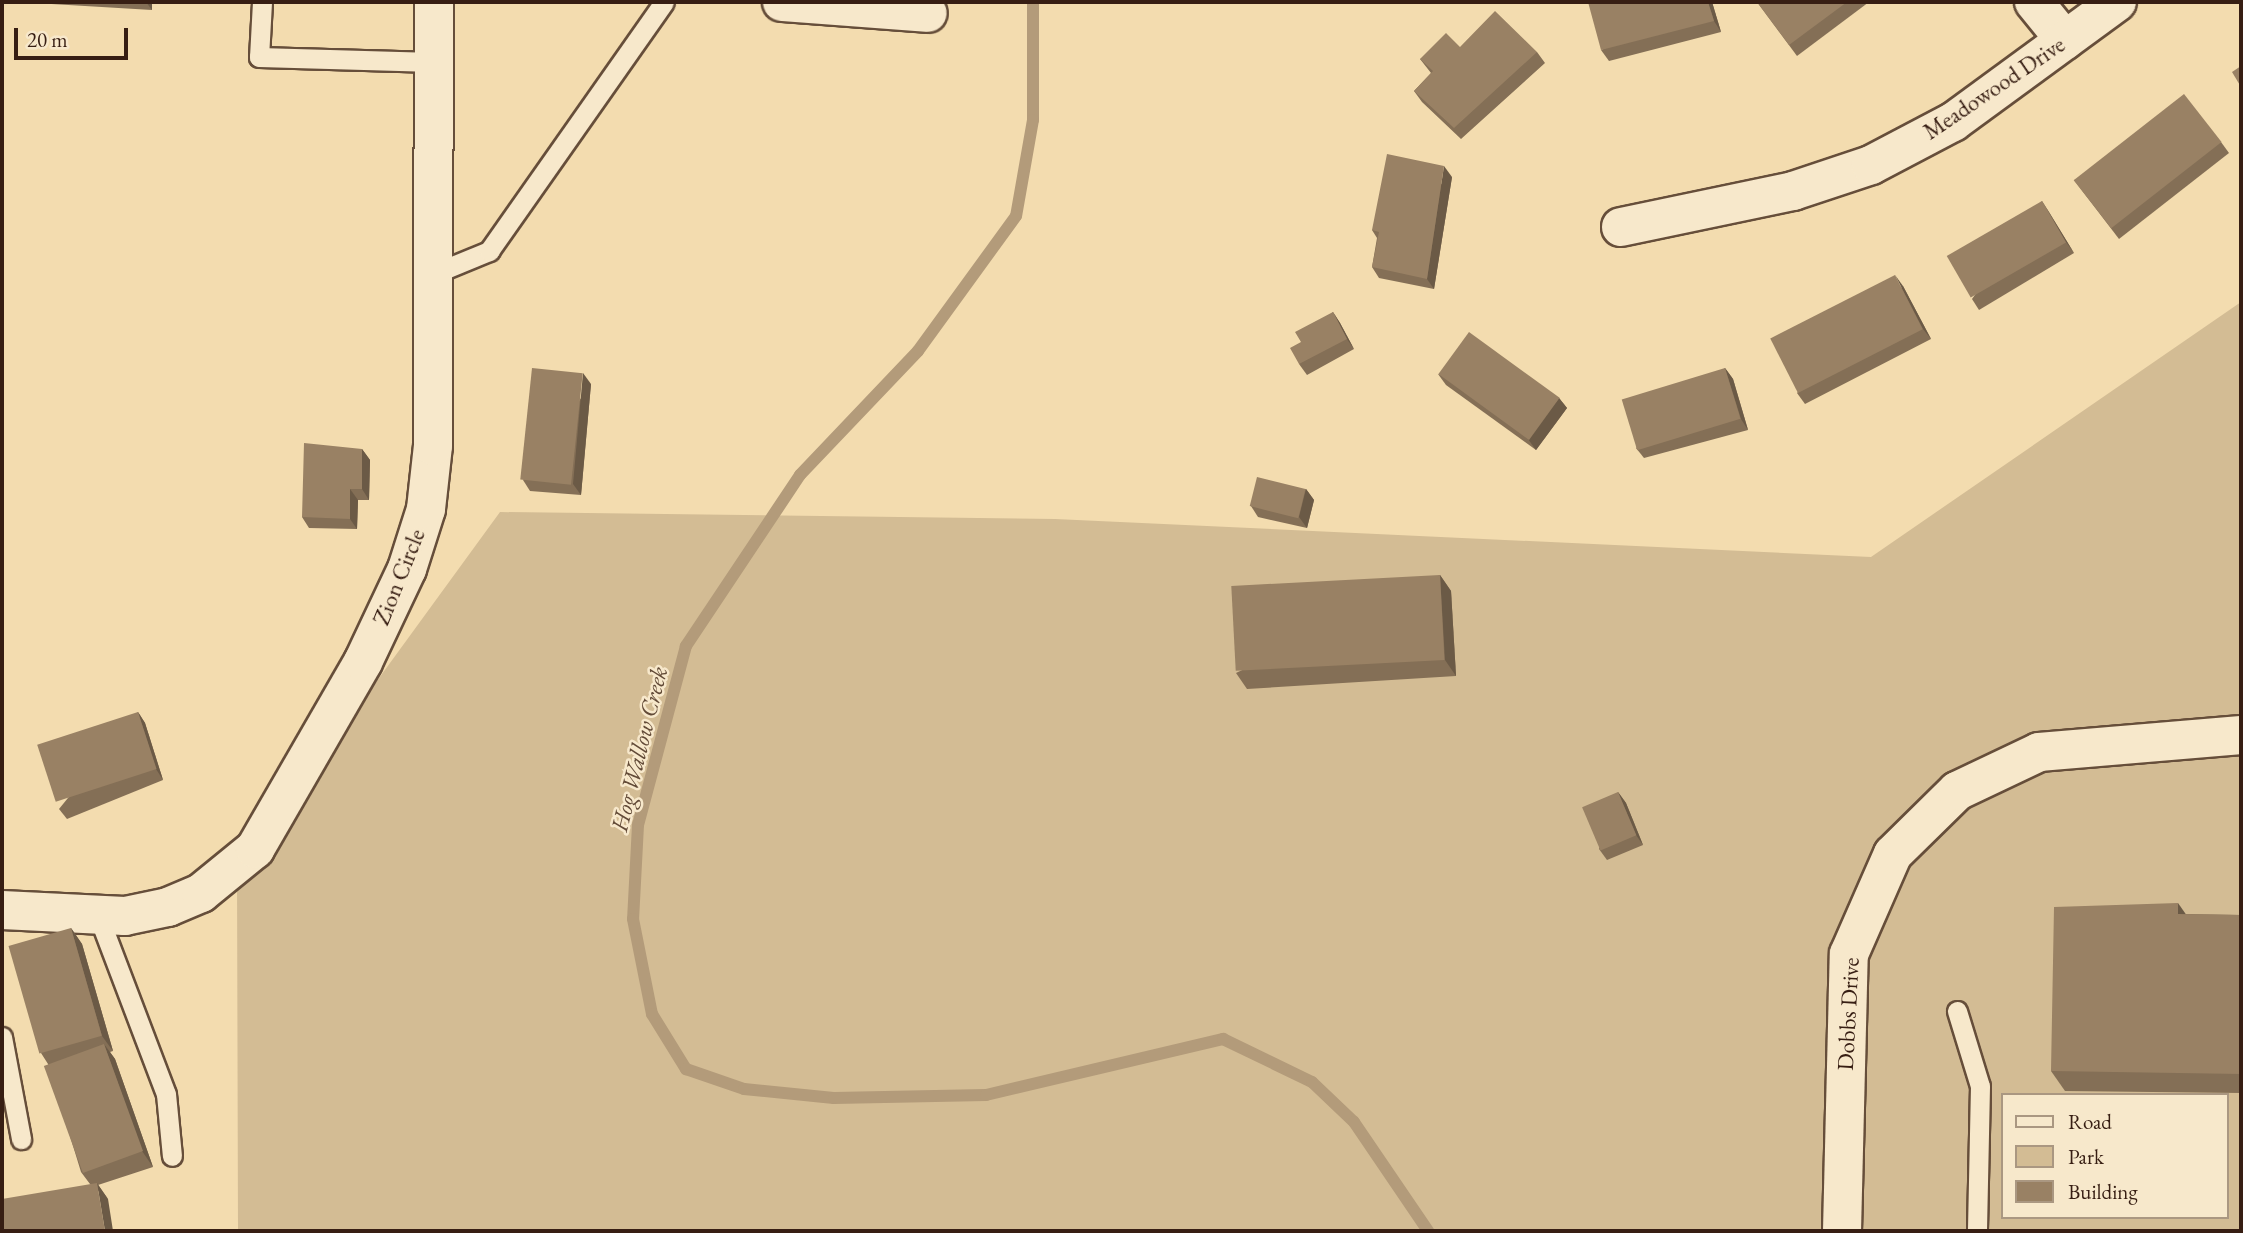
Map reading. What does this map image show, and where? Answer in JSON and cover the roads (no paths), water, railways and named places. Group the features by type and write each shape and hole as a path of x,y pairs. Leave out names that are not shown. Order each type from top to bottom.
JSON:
{"street":[{"name":"Zion Circle","path":"2,910 98,915 167,908 201,893 255,849 363,662 407,569 426,509 433,274 434,2"},
{"path":"782,2 928,13"},
{"path":"2034,2 2064,40"},
{"name":"Meadowood Drive","path":"1621,227 1793,191 1871,165 1953,122 2118,2"},
{"name":"Dobbs Drive","path":"1842,1231 1849,954 1893,854 1957,791 2039,752 2241,735"}],"lane":[{"path":"262,2 259,57 434,62"},
{"path":"433,274 489,251 664,2"},
{"path":"98,915 166,1094 172,1156"},
{"path":"1957,1011 1980,1086 1977,1231"},
{"path":"2,1037 21,1139"}],"waterway":[{"name":"Hog Wallow Creek","path":"1033,2 1033,120 1016,216 918,351 800,475 686,646 638,825 633,919 652,1014 686,1069 744,1089 834,1098 986,1095 1223,1039 1312,1082 1354,1122 1428,1231"}]}
